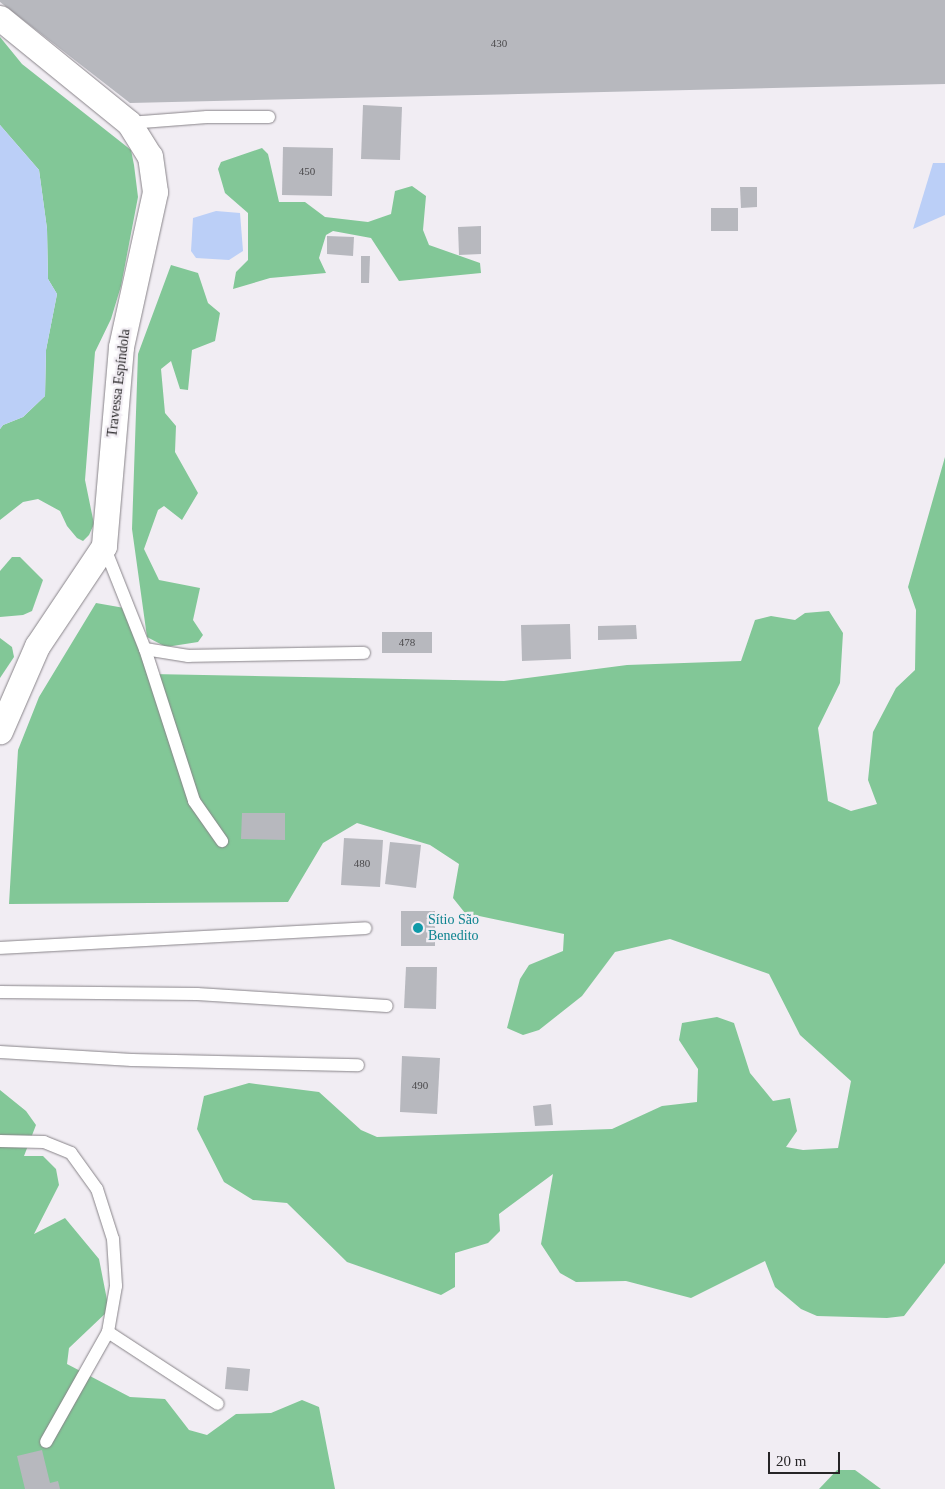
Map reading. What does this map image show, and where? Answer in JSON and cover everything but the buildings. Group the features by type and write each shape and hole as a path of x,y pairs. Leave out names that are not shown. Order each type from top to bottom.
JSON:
{"street":[{"name":"Travessa Espíndola","path":"0,18 130,123 150,156 155,192 121,347 104,546 36,646 0,731"}],"lane":[{"path":"130,123 206,117 268,117"},
{"path":"104,546 145,649 194,801 222,841"},
{"path":"145,649 188,656 364,653"},
{"path":"0,948 365,928"},
{"path":"0,992 197,994 387,1006"},
{"path":"0,1052 132,1060 358,1065"},
{"path":"0,1141 44,1142 71,1153 97,1190 113,1239 116,1286 108,1332 46,1442"},
{"path":"108,1332 218,1404"}],"green space":[{"path":"0,37 22,64 131,150 134,165 138,197 121,286 111,319 95,352 85,480 94,524 89,535 83,541 77,538 67,526 60,511 38,499 23,502 0,520 0,429 3,425 23,417 45,396 46,350 57,294 48,279 47,229 39,170 0,125"},
{"path":"262,148 268,154 279,202 305,202 325,217 368,222 391,214 395,191 412,186 426,196 423,230 429,245 480,263 481,273 399,281 371,238 333,231 326,235 319,258 326,273 270,278 233,289 236,272 248,260 248,213 225,193 218,169 221,162"},
{"path":"171,265 198,273 208,303 220,313 215,341 192,350 188,390 180,389 171,361 161,369 165,413 176,426 175,452 198,493 182,520 164,506 158,510 144,549 159,580 200,588 193,620 203,635 198,642 166,647 147,637 132,529 138,354"},
{"path":"945,457 945,1263 904,1316 887,1318 817,1316 801,1309 775,1287 765,1261 691,1298 626,1281 576,1282 560,1273 541,1244 553,1174 499,1214 500,1231 488,1243 455,1253 455,1287 441,1295 347,1262 287,1203 253,1200 224,1182 197,1129 204,1096 249,1083 319,1092 361,1130 377,1137 612,1129 662,1106 697,1102 698,1069 679,1040 682,1023 717,1017 734,1023 750,1073 773,1101 790,1098 797,1131 786,1147 803,1150 838,1148 851,1081 800,1035 769,974 670,939 615,952 582,996 539,1030 523,1035 507,1028 520,979 529,965 563,951 564,934 465,913 453,898 459,864 430,845 357,823 323,843 288,902 9,904 18,750 39,697 96,603 130,609 151,674 504,681 627,665 741,661 755,620 771,616 795,620 805,613 829,611 843,633 840,683 818,728 828,801 851,811 877,804 868,780 873,732 896,688 915,670 916,610 908,587"},
{"path":"12,557 20,557 43,580 32,611 23,615 0,617 0,571"},
{"path":"0,638 12,647 14,657 0,678"},
{"path":"0,1090 26,1111 36,1125 24,1156 43,1156 56,1169 59,1185 34,1234 65,1218 99,1259 109,1310 69,1348 67,1364 130,1397 165,1399 189,1430 207,1435 236,1414 271,1413 302,1400 319,1407 335,1489 0,1489"},
{"path":"837,1470 855,1470 881,1489 819,1489"}],"water":[{"path":"0,125 39,170 47,229 48,279 57,294 46,350 45,396 23,417 3,425 0,429"},
{"path":"933,163 945,163 945,215 913,229"},
{"path":"216,211 240,213 243,251 229,260 196,258 191,251 193,218"}],"place":[{"name":"Sítio São Benedito","path":"418,928"}]}
